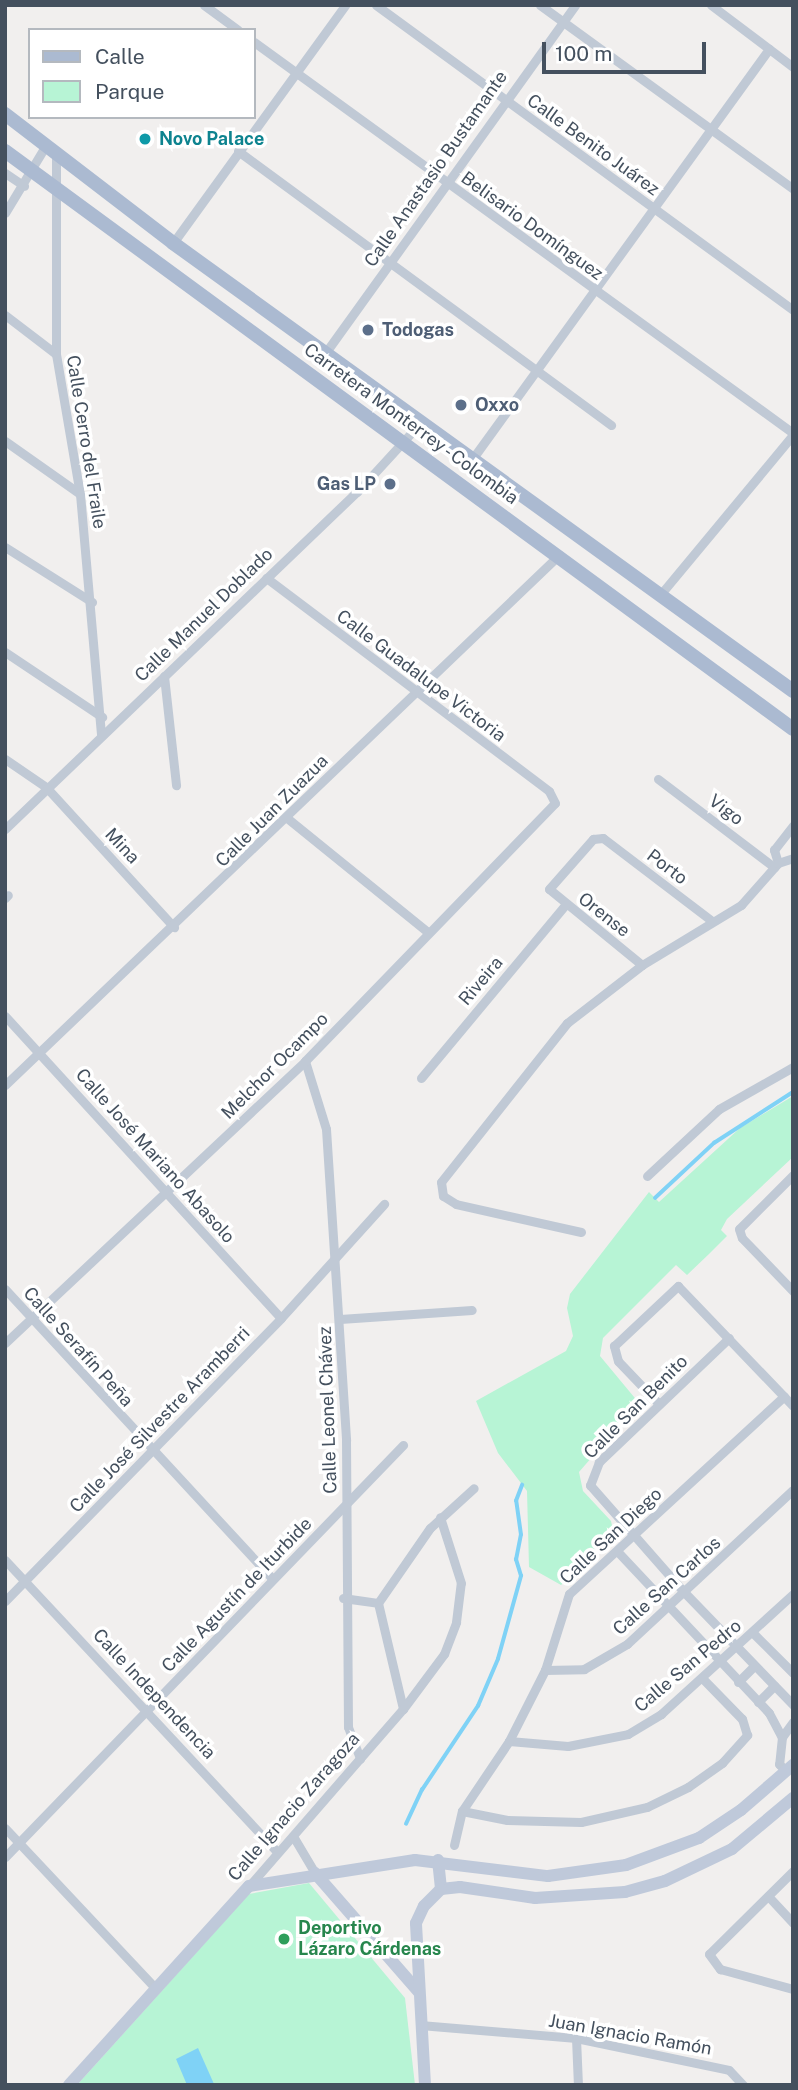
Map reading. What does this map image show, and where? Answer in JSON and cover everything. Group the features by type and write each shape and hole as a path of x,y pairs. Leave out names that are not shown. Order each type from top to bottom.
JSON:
{"main road":[{"name":"Carretera Monterrey - Colombia","path":"5,114 173,243 793,691"},
{"name":"Carretera Monterrey - Colombia","path":"5,151 793,729"},
{"path":"249,1886 381,1863 438,1860 548,1875 626,1865 699,1838 791,1771"},
{"path":"425,2085 416,1923 424,1906 441,1889 460,1887 535,1898 625,1892 665,1881 732,1849 793,1798"},
{"path":"438,1860 441,1889"},
{"path":"315,1873 418,1991"},
{"name":"Calle Ignacio Zaragoza","path":"69,2085 249,1886"}],"street":[{"path":"204,5 235,28"},
{"path":"173,243 345,5"},
{"name":"Calle Benito Juárez","path":"376,5 793,310"},
{"path":"540,5 793,189"},
{"name":"Calle Anastasio Bustamante","path":"326,352 504,100 575,5"},
{"path":"711,5 793,67"},
{"name":"Belisario Domínguez","path":"256,43 793,434"},
{"path":"473,458 708,128 769,49"},
{"path":"5,213 51,149"},
{"name":"Calle Cerro del Fraile","path":"51,149 55,189 56,354 80,494 92,602 102,718 101,736"},
{"path":"238,151 390,260 611,425"},
{"path":"5,173 24,186"},
{"path":"5,315 56,354"},
{"name":"Calle Manuel Doblado","path":"5,829 405,443 422,421"},
{"path":"660,595 793,434"},
{"path":"5,441 80,494"},
{"path":"5,547 92,602"},
{"name":"Calle Juan Zuazua","path":"5,1085 174,927 559,555"},
{"name":"Calle Guadalupe Victoria","path":"266,578 549,791 555,801"},
{"path":"5,652 102,718"},
{"path":"164,676 176,785"},
{"name":"Mina","path":"5,759 46,788 174,927"},
{"name":"Vigo","path":"658,779 776,865"},
{"name":"Melchor Ocampo","path":"5,1343 306,1061 555,801"},
{"path":"287,818 428,932"},
{"path":"776,865 774,850 792,828"},
{"name":"Porto","path":"548,889 593,839 603,838 712,921"},
{"path":"581,1232 456,1204 443,1196 441,1182 559,1030 642,965 752,896 776,865 793,858"},
{"name":"Orense","path":"548,889 642,965"},
{"name":"Riveira","path":"421,1078 565,905"},
{"name":"Calle José Mariano Abasolo","path":"5,1016 281,1318"},
{"name":"Calle Leonel Chávez","path":"306,1061 326,1129 341,1319 347,1503 344,1598 348,1727 360,1759"},
{"path":"647,1176 719,1109 793,1067"},
{"path":"793,1175 739,1229 742,1238 789,1280 793,1291"},
{"name":"Calle José Silvestre Aramberri","path":"5,1601 281,1318 384,1204"},
{"path":"659,1404 614,1352 618,1339 678,1286 793,1406"},
{"name":"Calle Serafín Peña","path":"5,1289 152,1452 272,1578"},
{"path":"341,1319 472,1310"},
{"name":"Calle San Benito","path":"729,1338 599,1462 590,1477 591,1489 685,1593 793,1705"},
{"name":"Calle San Diego","path":"454,1845 462,1811 509,1741 545,1671 569,1594 784,1396"},
{"name":"Calle Agustín de Iturbide","path":"5,1857 147,1712 272,1578 404,1445"},
{"path":"403,1709 378,1603 440,1517 474,1488"},
{"name":"Calle San Carlos","path":"545,1671 571,1671 599,1662 685,1593 793,1490"},
{"name":"Calle Ignacio Zaragoza","path":"249,1886 438,1665 456,1622 461,1583 440,1517"},
{"path":"617,1551 758,1702 782,1737"},
{"name":"Calle Independencia","path":"5,1560 277,1852"},
{"name":"Calle San Pedro","path":"509,1741 568,1746 628,1734 661,1714 793,1594"},
{"path":"344,1598 378,1603"},
{"path":"752,1632 793,1673"},
{"path":"738,1682 754,1666"},
{"path":"462,1811 507,1820 581,1822 647,1807 688,1787 722,1763 747,1735 742,1719 702,1678"},
{"path":"758,1702 774,1686"},
{"path":"791,1771 779,1764 782,1737 793,1722"},
{"path":"5,1828 155,1988"},
{"path":"293,1836 315,1873"},
{"path":"793,1871 712,1947 710,1961 720,1969 793,1989"},
{"path":"768,1896 793,1923"},
{"name":"Juan Ignacio Ramón","path":"420,2025 576,2038 729,2070 743,2085"},
{"path":"576,2038 578,2085"}],"green space":[{"path":"793,1096 793,1157 727,1219 721,1230 727,1236 687,1275 676,1265 603,1338 600,1356 639,1403 579,1472 583,1491 611,1521 614,1534 561,1585 529,1567 527,1491 498,1453 476,1401 566,1351 573,1336 567,1308 570,1294 649,1192 659,1202 740,1128"},
{"name":"Deportivo Lázaro Cárdenas","path":"309,1883 405,1998 415,2085 77,2085 249,1894"}],"water":[{"path":"198,2048 214,2084 212,2085 187,2085 176,2059"}],"waterway":[{"path":"655,1198 714,1143 793,1092"},
{"path":"406,1824 422,1790 478,1706 498,1659 521,1576 516,1560 521,1535 516,1501 522,1485"}],"place":[{"name":"Novo Palace","path":"145,139"},
{"name":"Todogas","path":"368,330"},
{"name":"Oxxo","path":"461,405"},
{"name":"Gas LP","path":"390,484"},
{"name":"Deportivo Lázaro Cárdenas","path":"284,1939"}]}
